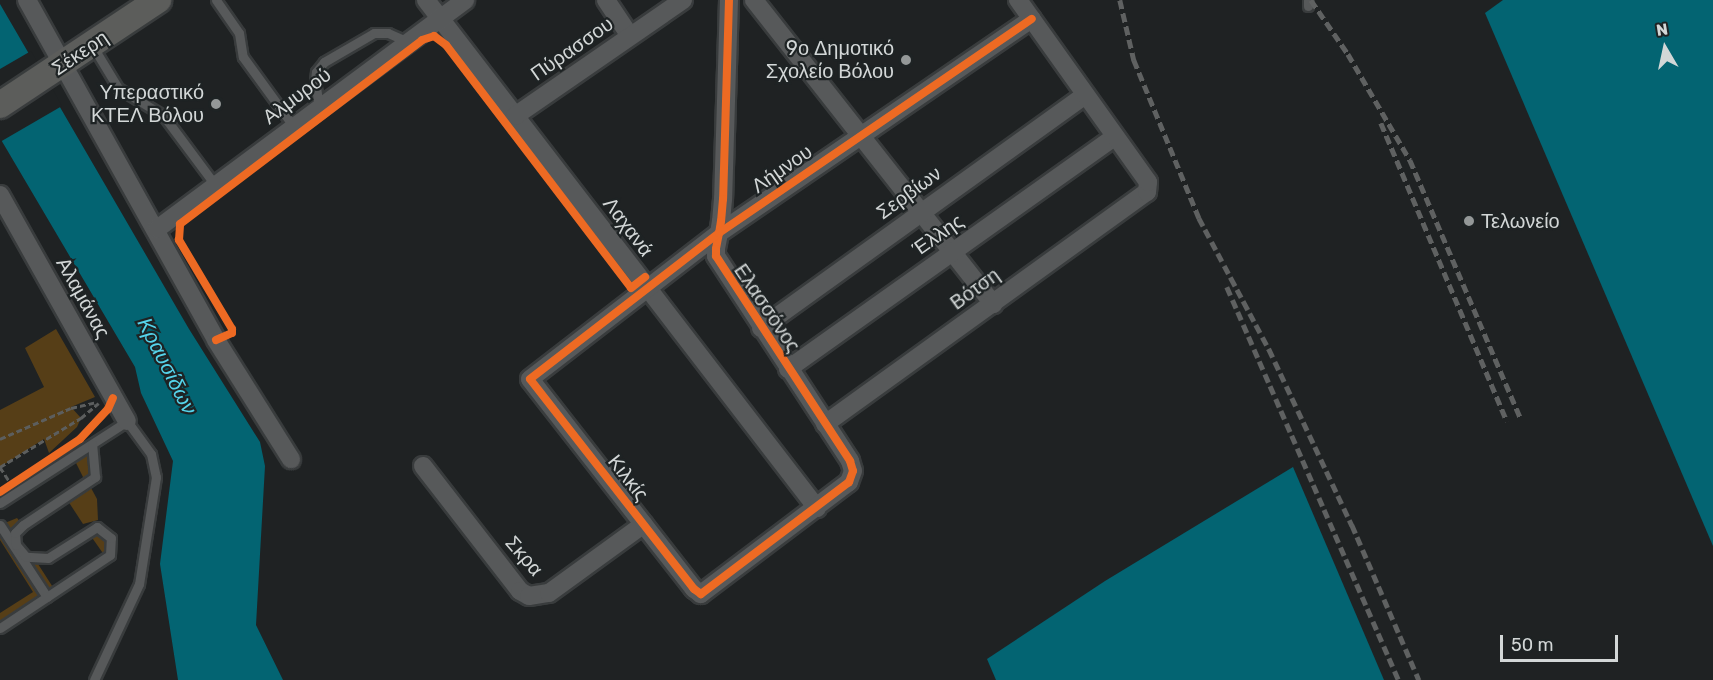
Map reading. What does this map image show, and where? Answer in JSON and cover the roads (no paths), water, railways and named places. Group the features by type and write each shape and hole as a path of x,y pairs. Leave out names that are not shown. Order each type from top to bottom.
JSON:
{"main road":[{"name":"Σέκερη","path":"0,105 59,68 150,2"}],"street":[{"name":"Λαχανά","path":"426,0 646,289 817,508"},
{"name":"Αλμυρού","path":"157,229 465,0"},
{"path":"606,0 630,36"},
{"name":"Πύρασσου","path":"515,116 683,0"},
{"name":"Ελασσόνος","path":"729,0 717,261 850,461 853,471 849,482 817,508"},
{"path":"754,0 993,304"},
{"path":"1018,0 1114,138"},
{"path":"29,1 59,68 157,229 216,340 291,459"},
{"name":"Λήμνου","path":"530,379 719,233 1032,19"},
{"name":"Σερβίων","path":"761,328 1084,95"},
{"name":"Βότση","path":"825,424 1149,189 1148,182 1114,138"},
{"name":"Έλλης","path":"788,369 1114,138"},
{"name":"Αλαμάνας","path":"0,195 110,404 127,421"},
{"name":"Κιλκίς","path":"530,379 694,589 701,594 817,508"},
{"name":"Σκρα","path":"423,466 520,591 529,596 549,593 644,525"}],"lane":[{"path":"216,0 239,33 243,57 294,127"},
{"path":"319,108 315,81 316,72 324,62 375,33 388,33 408,42"},
{"path":"92,45 118,88 163,115 216,186"},
{"path":"0,503 14,489 127,421 153,460 154,488 139,584 94,680"},
{"path":"0,628 106,559 111,538 96,527 48,558 27,557 16,544 15,532 95,477 92,444"},
{"path":"0,525 47,597"}],"water":[{"path":"1503,0 1713,0 1713,546 1485,13"},
{"name":"Κραυσίδων","path":"0,4 189,329 260,442 265,466 256,625 283,680 178,680 160,564 173,461 141,393 135,367 0,138"},
{"path":"1293,467 1384,680 996,680 987,659 1105,581"}],"railway":[{"path":"1120,0 1134,60 1199,218 1269,349 1352,525 1419,680"},
{"path":"1311,0 1348,54 1410,160 1520,417"},
{"path":"1381,123 1507,422"},
{"path":"1227,287 1399,680"}],"place":[{"name":"9ο Δημοτικό Σχολείο Βόλου","path":"906,60"},
{"name":"Υπεραστικό ΚΤΕΛ Βόλου","path":"216,104"},
{"name":"Τελωνείο","path":"1469,221"}]}
